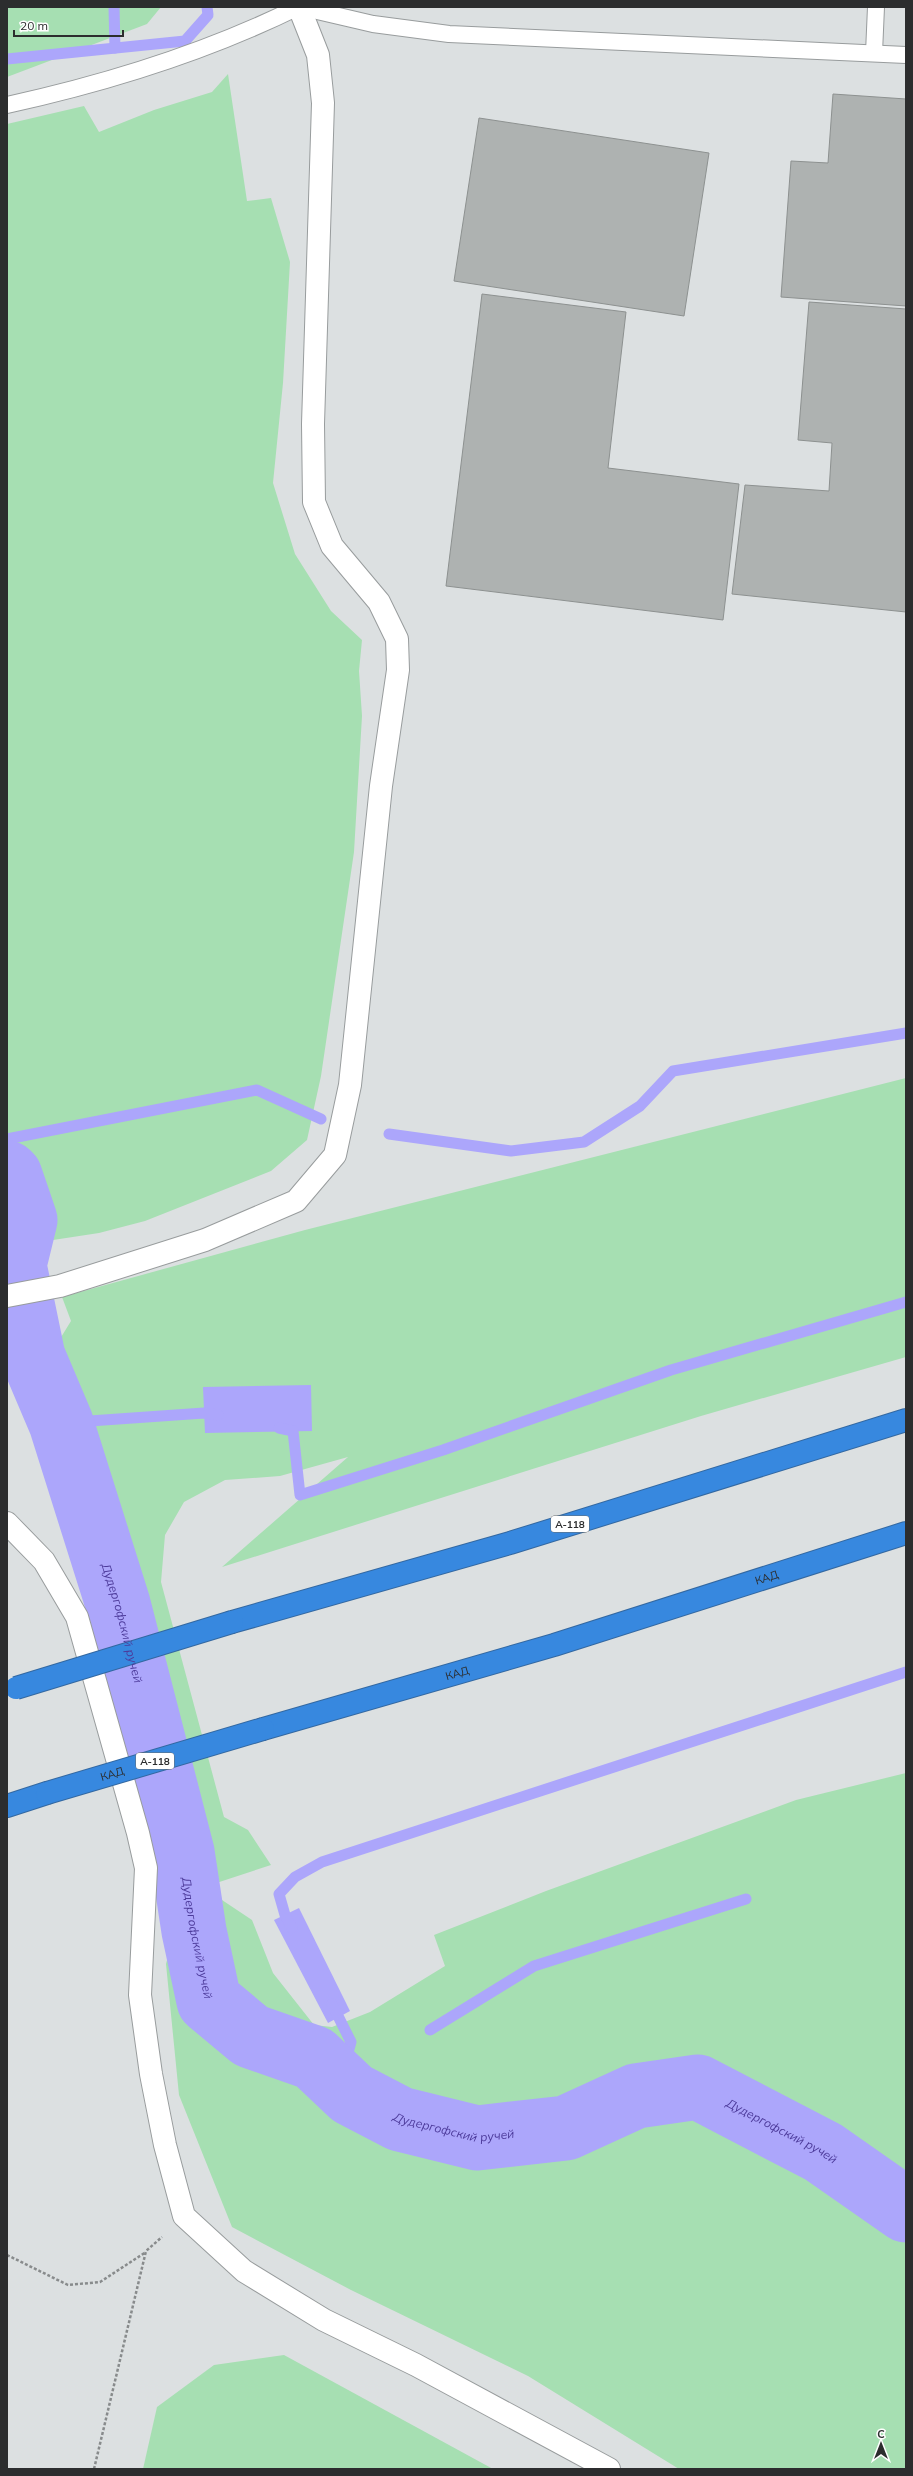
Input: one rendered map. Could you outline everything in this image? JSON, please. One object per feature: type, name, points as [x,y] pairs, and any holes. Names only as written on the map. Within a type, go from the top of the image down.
[{"type":"highway","name":"А-118","points":[[11,1689],[232,1622],[510,1543],[906,1420]]},
{"type":"highway","name":"КАД","points":[[7,1806],[263,1729],[554,1645],[906,1533]]},
{"type":"street","points":[[7,1296],[60,1286],[206,1240],[296,1201],[335,1155],[350,1085],[381,786],[398,670],[397,639],[379,602],[332,546],[314,502],[313,424],[323,104],[318,55],[299,7]]},
{"type":"street","points":[[7,1523],[44,1561],[77,1617],[138,1833],[146,1868],[140,1995],[151,2074],[165,2144],[184,2216],[244,2271],[324,2320],[416,2365],[609,2469]]},
{"type":"lane","points":[[7,105],[40,98],[198,51],[246,33],[299,7],[373,24],[449,34],[906,55]]},
{"type":"lane","points":[[874,53],[876,7]]},
{"type":"path","points":[[7,2255],[68,2285],[100,2282],[146,2252],[184,2216]]},
{"type":"path","points":[[94,2469],[146,2252]]},
{"type":"green space","points":[[7,7],[161,7],[147,24],[7,77]]},
{"type":"green space","points":[[228,74],[247,201],[271,198],[290,262],[283,383],[273,483],[295,554],[331,611],[362,640],[359,671],[362,716],[354,852],[321,1076],[307,1140],[271,1171],[145,1221],[99,1233],[7,1247],[7,124],[84,106],[99,132],[154,110],[212,92]]},
{"type":"green space","points":[[906,1078],[906,1357],[701,1416],[222,1567],[348,1457],[280,1476],[225,1480],[184,1502],[165,1535],[161,1582],[224,1817],[248,1830],[271,1865],[201,1888],[194,1833],[128,1588],[95,1506],[80,1449],[73,1402],[55,1347],[71,1321],[62,1297],[305,1230]]},
{"type":"green space","points":[[906,1773],[906,2469],[679,2469],[528,2376],[351,2290],[232,2227],[179,2095],[166,1964],[177,1922],[219,1898],[252,1920],[273,1973],[314,2025],[332,2027],[370,2012],[445,1966],[434,1935],[546,1891],[796,1800]]},
{"type":"green space","points":[[284,2355],[493,2469],[143,2469],[157,2407],[214,2365]]},
{"type":"shaded area","points":[[311,1385],[312,1431],[205,1433],[203,1387]]},
{"type":"shaded area","points":[[299,1908],[350,2011],[328,2023],[274,1920]]},
{"type":"building","points":[[833,94],[906,99],[906,306],[781,297],[791,161],[828,163]]},
{"type":"building","points":[[479,118],[709,153],[684,316],[454,281]]},
{"type":"building","points":[[482,294],[626,312],[608,468],[739,484],[723,620],[446,586]]},
{"type":"building","points":[[809,302],[906,309],[906,612],[732,594],[745,485],[829,491],[832,443],[798,440]]},
{"type":"waterway","points":[[114,7],[115,48]]},
{"type":"waterway","points":[[7,59],[185,41],[208,15],[207,7]]},
{"type":"waterway","points":[[389,1134],[511,1151],[584,1142],[640,1106],[673,1071],[906,1033]]},
{"type":"waterway","points":[[7,1139],[257,1090],[321,1119]]},
{"type":"waterway","name":"Дудергофский ручей","points":[[7,1173],[10,1176],[25,1220],[14,1265],[33,1357],[61,1423],[118,1604],[182,1852],[194,1931],[209,2001],[251,2036],[314,2058],[352,2094],[400,2119],[477,2138],[566,2128],[636,2096],[698,2087],[823,2152],[906,2210]]},
{"type":"waterway","points":[[279,1428],[293,1431],[300,1495],[443,1450],[671,1370],[906,1302]]},
{"type":"waterway","points":[[61,1423],[204,1413],[218,1415]]},
{"type":"waterway","points":[[292,1928],[285,1915],[279,1894],[295,1877],[322,1862],[906,1672]]},
{"type":"waterway","points":[[430,2030],[534,1966],[746,1899]]},
{"type":"waterway","points":[[332,2004],[351,2042],[347,2056],[335,2077]]}]
